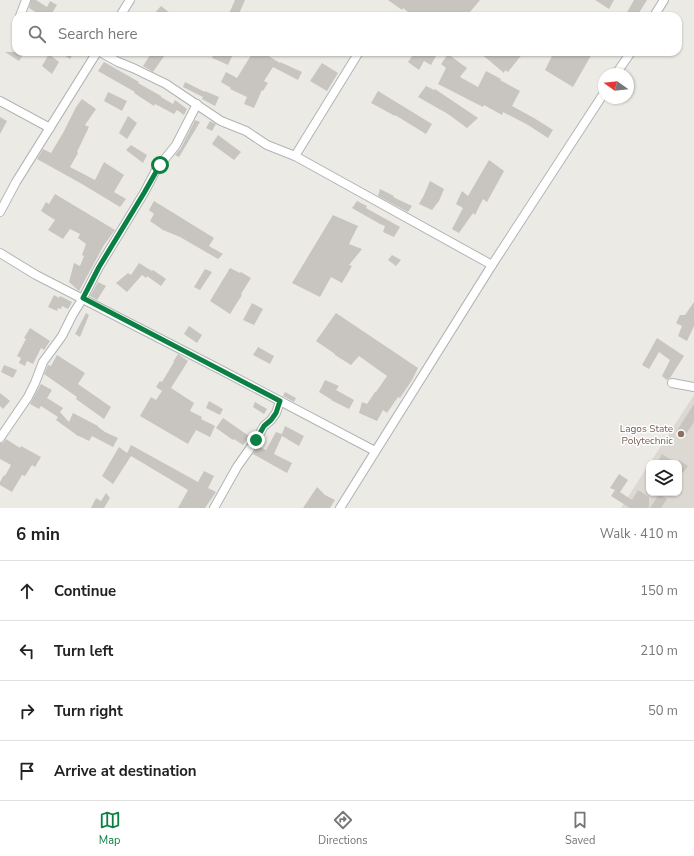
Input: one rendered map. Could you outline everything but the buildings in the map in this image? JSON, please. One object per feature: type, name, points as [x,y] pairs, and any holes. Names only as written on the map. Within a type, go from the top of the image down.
[{"type":"street","points":[[22,12],[26,0]]},
{"type":"street","points":[[122,12],[130,0]]},
{"type":"street","points":[[656,12],[664,0]]},
{"type":"street","points":[[0,212],[16,182],[95,56]]},
{"type":"street","points":[[106,56],[166,84],[221,121],[246,131],[267,145],[295,156],[492,265]]},
{"type":"street","points":[[295,156],[357,56]]},
{"type":"street","points":[[620,68],[628,56]]},
{"type":"street","points":[[0,101],[50,128]]},
{"type":"street","points":[[340,508],[492,265],[598,102]]},
{"type":"street","points":[[0,438],[28,397],[43,362],[62,336],[99,267],[155,172],[176,145],[197,104]]},
{"type":"street","points":[[0,253],[36,275],[83,298],[375,451]]},
{"type":"street","points":[[672,383],[694,387]]},
{"type":"street","points":[[214,508],[264,426],[276,413],[280,401]]},
{"type":"shaded area","name":"Lagos State Polytechnic","points":[[694,395],[694,508],[621,508],[646,469],[646,496],[682,496],[682,460],[652,460]]},
{"type":"place","name":"Lagos State Polytechnic","points":[[681,434]]},
{"type":"route","points":[[160,165],[99,267],[83,298],[280,401],[276,413],[264,426],[256,440]]}]
